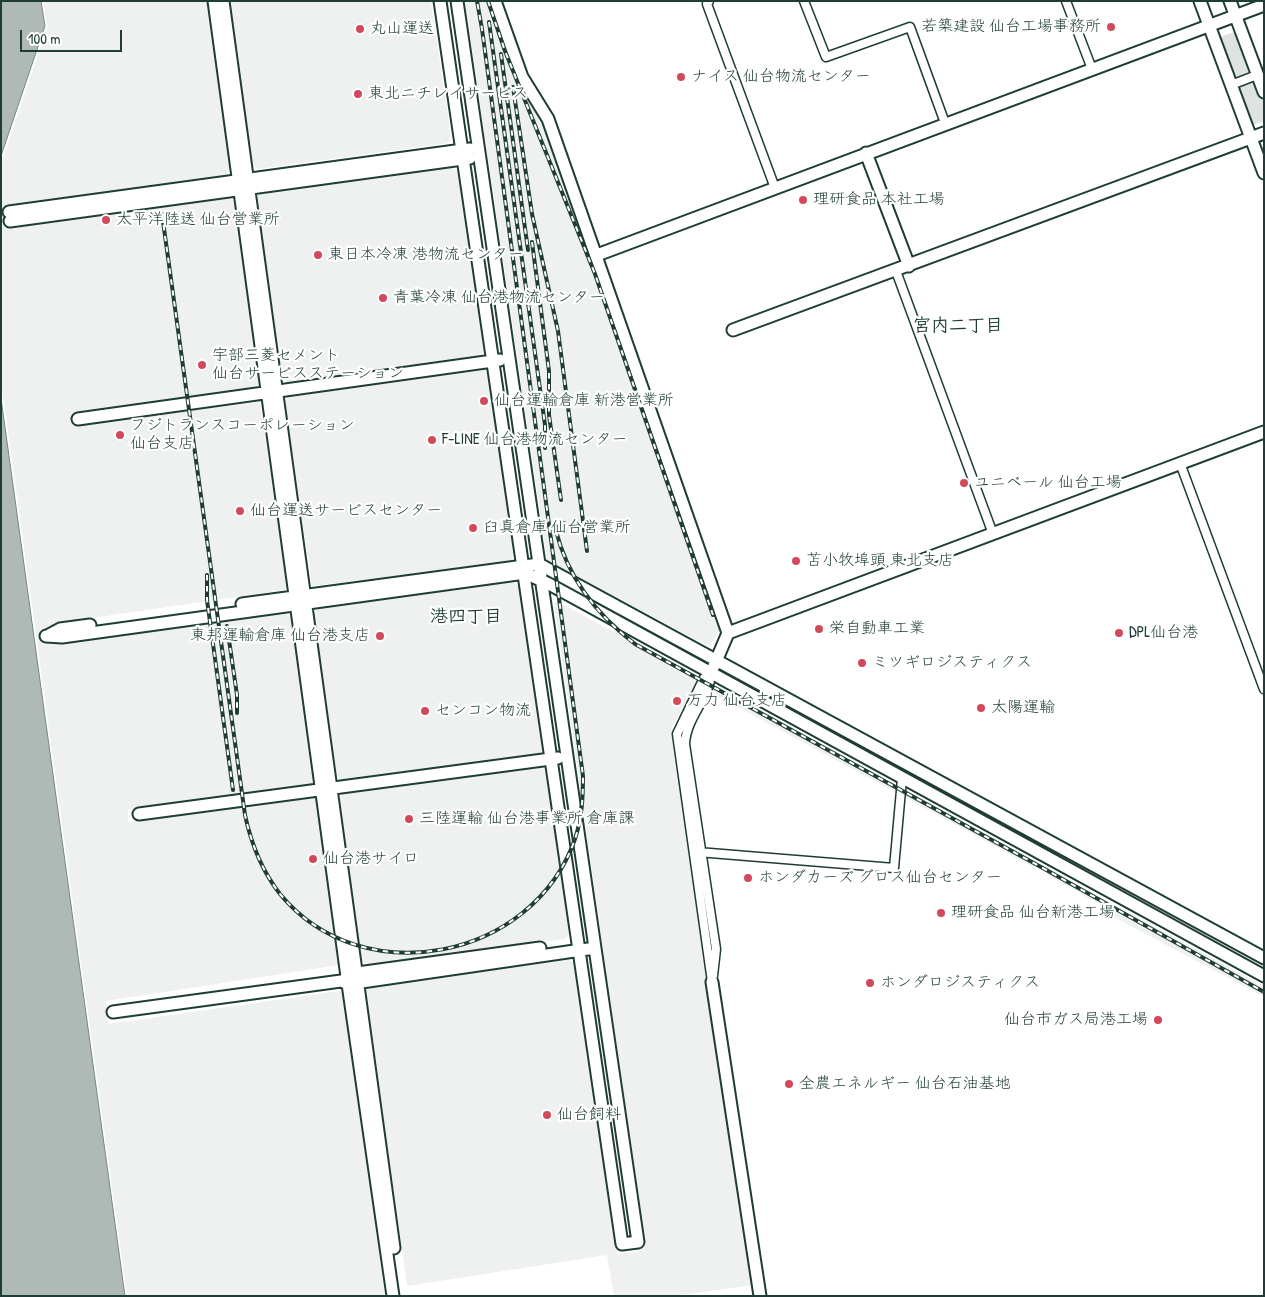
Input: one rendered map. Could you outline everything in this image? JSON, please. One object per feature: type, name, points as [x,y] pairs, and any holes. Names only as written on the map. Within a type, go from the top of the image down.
[{"type":"street","points":[[214,1],[244,185]]},
{"type":"street","points":[[223,1],[244,185],[271,392],[327,789],[350,979],[393,1296]]},
{"type":"street","points":[[440,1],[622,1244],[638,1242],[456,1]]},
{"type":"street","points":[[494,1],[522,77],[548,119],[597,254],[728,633],[711,674],[710,686],[685,736],[697,852],[716,949],[716,966],[712,982],[760,1296]]},
{"type":"street","points":[[709,1],[707,4],[774,188]]},
{"type":"street","points":[[804,1],[826,57],[910,27],[945,123]]},
{"type":"street","points":[[1066,1],[1092,69]]},
{"type":"street","points":[[1200,1],[1264,172]]},
{"type":"street","points":[[1230,1],[1264,92]]},
{"type":"street","points":[[597,254],[1264,5]]},
{"type":"street","points":[[1230,85],[1257,75]]},
{"type":"street","points":[[733,330],[1264,133]]},
{"type":"street","points":[[9,217],[479,152]]},
{"type":"street","points":[[866,153],[909,266]]},
{"type":"street","points":[[896,271],[993,534]]},
{"type":"street","points":[[78,419],[510,359]]},
{"type":"street","points":[[728,633],[1264,432]]},
{"type":"street","points":[[1180,463],[1264,689]]},
{"type":"street","points":[[301,599],[62,637],[46,636],[60,630],[524,569],[539,564],[1264,958]]},
{"type":"street","points":[[524,569],[711,674],[1264,976]]},
{"type":"street","points":[[139,814],[567,757]]},
{"type":"street","points":[[697,852],[894,868],[902,779]]},
{"type":"street","points":[[1058,862],[1064,851]]},
{"type":"street","points":[[113,1012],[594,945]]},
{"type":"street","points":[[350,979],[401,1296]]},
{"type":"shaded area","points":[[1,1],[41,1],[45,26],[1,156]]},
{"type":"shaded area","points":[[43,1],[207,1],[231,167],[224,177],[8,206],[10,227],[229,198],[235,202],[258,387],[73,413],[74,426],[260,402],[287,585],[284,590],[58,623],[60,643],[283,612],[291,618],[315,782],[313,785],[128,810],[128,822],[314,798],[316,801],[339,965],[106,1001],[108,1024],[340,991],[344,994],[385,1296],[127,1296],[1,381],[1,164],[47,27]]},
{"type":"shaded area","points":[[230,1],[431,1],[451,136],[449,143],[258,169],[253,166]]},
{"type":"shaded area","points":[[465,1],[491,1],[545,118],[722,626],[710,647],[547,560]]},
{"type":"shaded area","points":[[1237,31],[1250,68],[1241,77],[1233,75],[1217,38]]},
{"type":"shaded area","points":[[1248,81],[1258,86],[1264,101],[1264,121],[1250,126],[1238,90],[1241,84]]},
{"type":"shaded area","points":[[452,167],[457,171],[485,352],[481,356],[288,383],[282,377],[257,198],[261,193]]},
{"type":"shaded area","points":[[484,370],[488,374],[514,555],[510,562],[312,586],[285,401],[288,397]]},
{"type":"shaded area","points":[[1,398],[125,1296],[1,1296]]},
{"type":"shaded area","points":[[511,581],[519,586],[543,750],[539,754],[342,781],[337,776],[314,613],[319,608]]},
{"type":"shaded area","points":[[556,601],[699,677],[672,727],[753,1285],[675,1296],[614,1296],[607,1255],[407,1286],[366,990],[369,987],[569,960],[574,963],[617,1254],[641,1251],[600,957],[604,956],[554,604]]},
{"type":"shaded area","points":[[712,685],[896,786],[895,792],[710,692]]},
{"type":"shaded area","points":[[541,767],[545,770],[560,866],[569,934],[565,939],[368,965],[362,962],[339,800],[344,792]]},
{"type":"shaded area","points":[[906,790],[1035,862],[1033,867],[905,797]]},
{"type":"shaded area","points":[[1050,870],[1264,986],[1264,997],[1114,917],[1115,913],[1048,875]]},
{"type":"railway","points":[[162,214],[245,815],[250,836],[258,856],[280,894],[314,925],[355,945],[398,952],[442,949],[485,936],[523,913],[554,880],[575,839],[582,808],[583,776],[477,1]]},
{"type":"railway","points":[[488,1],[505,51],[595,274],[713,615]]},
{"type":"railway","points":[[489,22],[545,425],[545,448]]},
{"type":"railway","points":[[501,54],[528,250]]},
{"type":"railway","points":[[513,87],[532,214],[558,331],[587,551]]},
{"type":"railway","points":[[532,242],[549,371],[549,415],[561,500]]},
{"type":"railway","points":[[564,523],[565,532]]},
{"type":"railway","points":[[556,531],[561,548],[576,580],[596,608],[635,644],[1264,992]]},
{"type":"railway","points":[[207,575],[207,600],[233,790]]},
{"type":"railway","points":[[227,626],[237,695],[237,713]]},
{"type":"place","name":"若築建設 仙台工場事務所","points":[[1111,27]]},
{"type":"place","name":"丸山運送","points":[[360,29]]},
{"type":"place","name":"ナイス 仙台物流センター","points":[[681,77]]},
{"type":"place","name":"東北ニチレイサービス","points":[[358,94]]},
{"type":"place","name":"理研食品 本社工場","points":[[803,200]]},
{"type":"place","name":"太平洋陸送 仙台営業所","points":[[106,220]]},
{"type":"place","name":"東日本冷凍 港物流センター","points":[[318,255]]},
{"type":"place","name":"青葉冷凍 仙台港物流センター","points":[[383,298]]},
{"type":"place","name":"宇部三菱セメント 仙台サービスステーション","points":[[202,365]]},
{"type":"place","name":"仙台運輸倉庫 新港営業所","points":[[484,401]]},
{"type":"place","name":"フジトランスコーポレーション 仙台支店","points":[[120,435]]},
{"type":"place","name":"F-LINE 仙台港物流センター","points":[[432,440]]},
{"type":"place","name":"ユニベール 仙台工場","points":[[964,483]]},
{"type":"place","name":"仙台運送サービスセンター","points":[[240,511]]},
{"type":"place","name":"臼真倉庫 仙台営業所","points":[[473,528]]},
{"type":"place","name":"苫小牧埠頭 東北支店","points":[[796,561]]},
{"type":"place","name":"栄自動車工業","points":[[819,629]]},
{"type":"place","name":"DPL仙台港","points":[[1119,633]]},
{"type":"place","name":"東邦運輸倉庫 仙台港支店","points":[[380,636]]},
{"type":"place","name":"ミツギロジスティクス","points":[[862,663]]},
{"type":"place","name":"万力 仙台支店","points":[[677,701]]},
{"type":"place","name":"太陽運輸","points":[[981,708]]},
{"type":"place","name":"センコン物流","points":[[425,711]]},
{"type":"place","name":"三陸運輸 仙台港事業所 倉庫課","points":[[409,819]]},
{"type":"place","name":"仙台港サイロ","points":[[313,859]]},
{"type":"place","name":"ホンダカーズ グロス仙台センター","points":[[748,878]]},
{"type":"place","name":"理研食品 仙台新港工場","points":[[941,913]]},
{"type":"place","name":"ホンダロジスティクス","points":[[870,983]]},
{"type":"place","name":"仙台市ガス局港工場","points":[[1158,1020]]},
{"type":"place","name":"全農エネルギー 仙台石油基地","points":[[789,1084]]},
{"type":"place","name":"仙台飼料","points":[[547,1115]]},
{"type":"district","name":"宮内二丁目","points":[[958,326]]},
{"type":"district","name":"港四丁目","points":[[466,617]]}]
